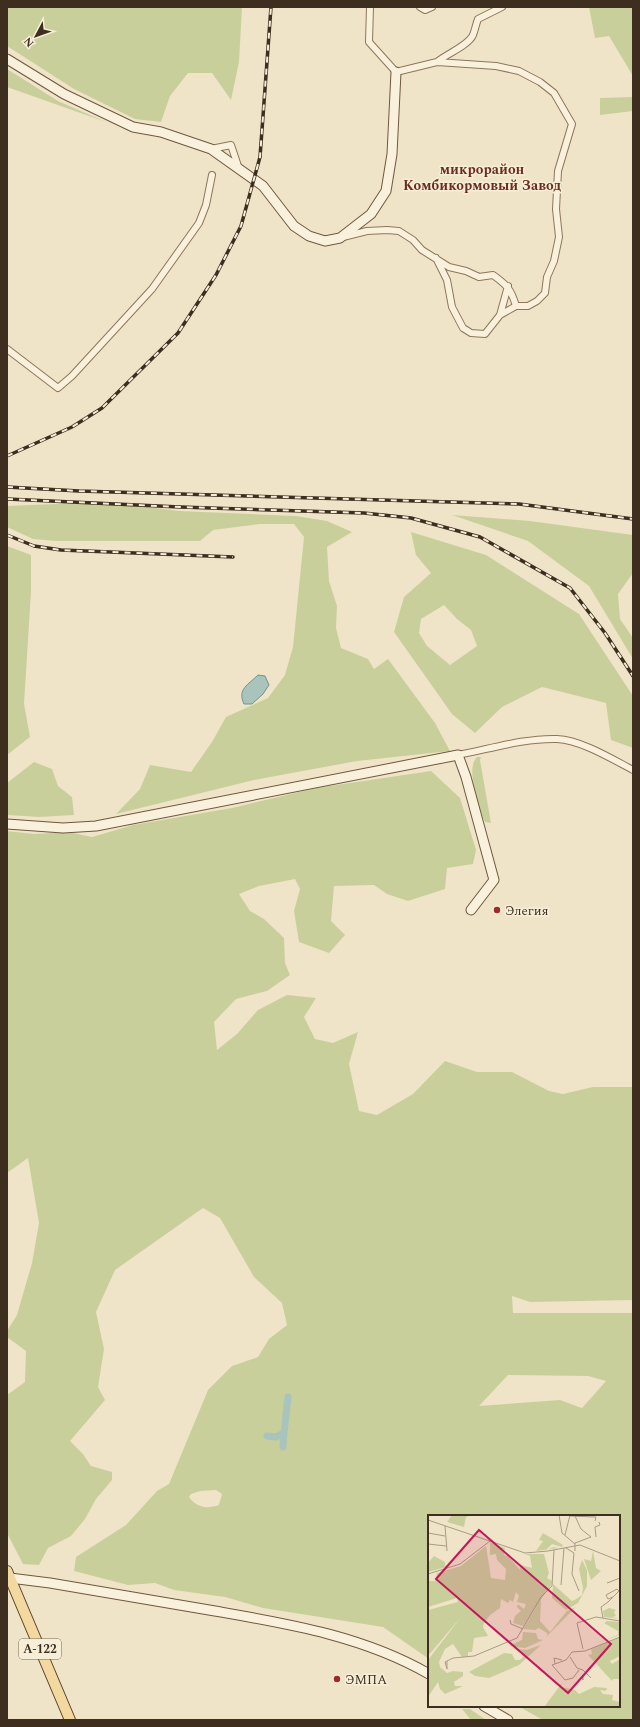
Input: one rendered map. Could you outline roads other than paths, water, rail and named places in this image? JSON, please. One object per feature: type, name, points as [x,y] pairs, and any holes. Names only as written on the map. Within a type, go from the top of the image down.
[{"type":"main road","name":"А-122","points":[[8,1575],[70,1720]]},
{"type":"street","points":[[340,238],[371,214],[386,191],[392,154],[396,72],[369,42],[370,7]]},
{"type":"street","points":[[420,7],[425,10],[432,7]]},
{"type":"street","points":[[436,62],[444,55],[456,50],[473,36],[478,19],[502,7]]},
{"type":"street","points":[[7,59],[64,94],[133,127],[161,132],[211,149],[263,186],[294,226],[309,236],[325,241],[367,231],[399,231],[413,240],[422,250],[449,267],[466,271],[479,277],[492,275],[508,286],[516,306]]},
{"type":"street","points":[[396,72],[436,62],[496,66],[519,71],[540,82],[554,93],[572,124],[558,171],[556,209],[559,237],[554,261],[547,277],[545,293],[537,301],[528,306],[516,306],[500,315],[485,334],[471,333],[463,328],[452,307],[447,280],[435,257]]},
{"type":"street","points":[[211,149],[232,145],[239,170]]},
{"type":"street","points":[[7,349],[58,388],[72,376],[152,289],[199,223],[206,205],[212,176]]},
{"type":"street","points":[[500,315],[508,286]]},
{"type":"street","points":[[7,824],[63,828],[96,826],[530,741],[558,739],[579,744],[633,770]]},
{"type":"street","points":[[458,755],[466,777],[494,880],[471,910]]},
{"type":"street","points":[[8,1575],[304,1628],[372,1647],[412,1664],[428,1673]]},
{"type":"street","points":[[486,1707],[508,1720]]},
{"type":"water","points":[[258,675],[265,676],[269,685],[263,694],[252,704],[244,704],[242,699],[243,691]]},
{"type":"waterway","points":[[267,1436],[276,1437],[284,1433],[288,1397]]},
{"type":"waterway","points":[[283,1447],[284,1433]]},
{"type":"railway","points":[[7,456],[72,427],[102,408],[178,333],[216,275],[241,226],[260,157],[271,7]]},
{"type":"railway","points":[[7,487],[79,491],[519,504],[633,519]]},
{"type":"railway","points":[[7,499],[180,507],[364,513],[411,518],[480,537],[570,588],[605,633],[633,676]]},
{"type":"railway","points":[[7,535],[34,546],[61,550],[233,557]]},
{"type":"place","name":"Элегия","points":[[497,910]]},
{"type":"place","name":"ЭМПА","points":[[337,1679]]},
{"type":"district","name":"микрорайон Комбикормовый Завод","points":[[482,178]]}]
